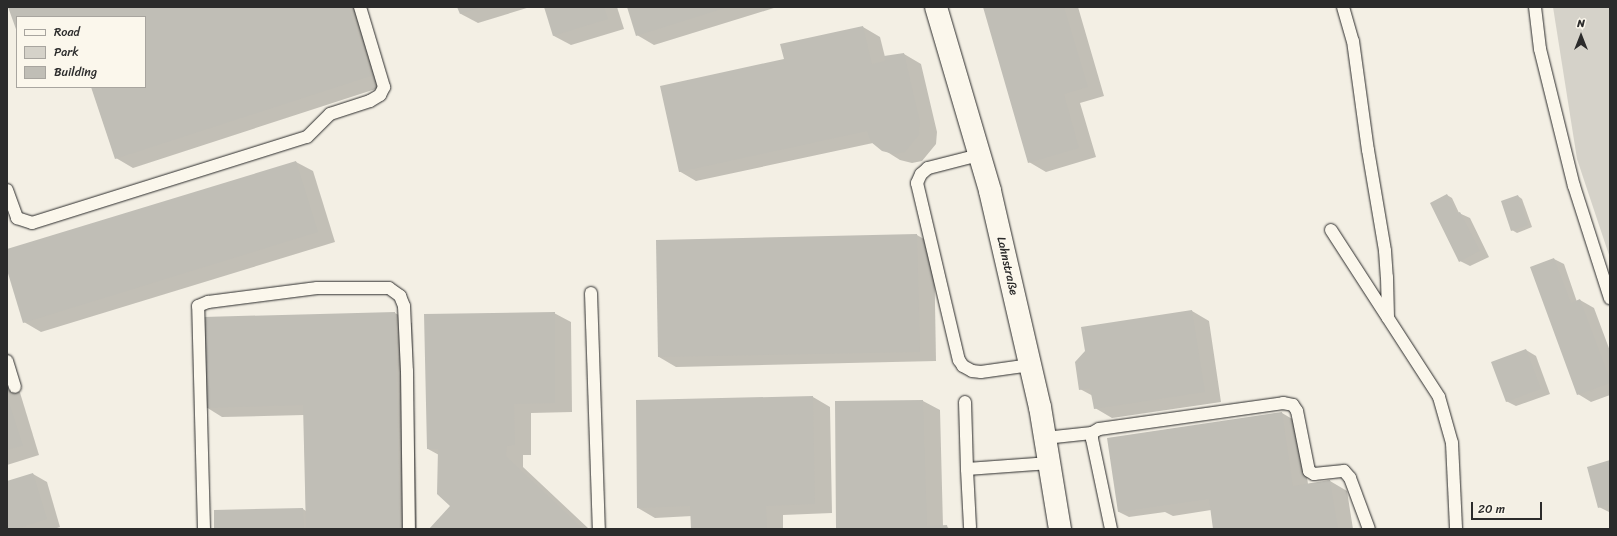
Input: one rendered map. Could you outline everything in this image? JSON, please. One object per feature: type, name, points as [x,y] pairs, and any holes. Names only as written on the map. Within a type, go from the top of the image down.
[{"type":"street","name":"Lahnstraße","points":[[936,7],[990,191],[1030,365],[1050,463],[1060,529]]},
{"type":"lane","points":[[7,190],[17,218],[32,223],[307,137],[330,114],[370,101],[380,96],[384,87],[360,7]]},
{"type":"lane","points":[[1343,7],[1353,42],[1384,251],[1387,277],[1388,318]]},
{"type":"lane","points":[[1535,7],[1540,49],[1574,186],[1610,298]]},
{"type":"lane","points":[[979,155],[928,168],[921,174],[917,183],[959,360],[963,366],[972,371],[981,372],[1030,365]]},
{"type":"lane","points":[[1330,230],[1439,397],[1452,443],[1456,529]]},
{"type":"lane","points":[[204,529],[198,306],[208,302],[324,288],[389,288],[400,296],[404,306],[408,529]]},
{"type":"lane","points":[[591,293],[598,529]]},
{"type":"lane","points":[[7,361],[16,387]]},
{"type":"lane","points":[[965,402],[970,526]]},
{"type":"lane","points":[[1045,438],[1092,433],[1099,429],[1283,403],[1293,406],[1298,411],[1309,471],[1314,474],[1344,471],[1350,478],[1369,529]]},
{"type":"lane","points":[[1092,433],[1111,529]]},
{"type":"lane","points":[[967,469],[1050,463]]},
{"type":"green space","points":[[1553,7],[1610,7],[1610,258],[1577,159]]},
{"type":"building","points":[[8,7],[349,7],[371,76],[115,159],[91,88],[146,88],[146,16],[16,16],[16,29]]},
{"type":"building","points":[[457,7],[482,7],[460,14]]},
{"type":"building","points":[[544,7],[604,7],[608,19],[553,36]]},
{"type":"building","points":[[627,7],[728,7],[636,36]]},
{"type":"building","points":[[983,7],[1064,7],[1088,87],[1064,94],[1079,148],[1028,163]]},
{"type":"building","points":[[863,26],[872,64],[885,61],[884,56],[904,53],[920,122],[919,135],[905,152],[894,154],[882,151],[871,142],[867,131],[679,172],[660,86],[784,59],[780,44]]},
{"type":"building","points":[[296,161],[318,232],[23,323],[7,270],[7,249]]},
{"type":"building","points":[[1447,194],[1457,213],[1460,212],[1480,251],[1459,262],[1430,203]]},
{"type":"building","points":[[1518,195],[1528,225],[1511,231],[1501,201]]},
{"type":"building","points":[[917,234],[920,352],[658,357],[656,240]]},
{"type":"building","points":[[1554,258],[1571,303],[1580,299],[1610,379],[1610,383],[1577,395],[1530,267]]},
{"type":"building","points":[[1192,310],[1205,392],[1094,409],[1090,388],[1079,390],[1075,362],[1085,351],[1081,327]]},
{"type":"building","points":[[395,312],[400,529],[306,529],[303,405],[205,408],[203,317]]},
{"type":"building","points":[[555,312],[555,403],[514,404],[515,445],[507,446],[506,456],[581,527],[580,529],[429,529],[450,506],[437,494],[438,449],[427,449],[424,314]]},
{"type":"building","points":[[1526,349],[1541,389],[1506,402],[1491,362]]},
{"type":"building","points":[[7,396],[23,446],[7,450]]},
{"type":"building","points":[[813,396],[815,504],[766,506],[767,529],[691,529],[690,506],[637,508],[636,400]]},
{"type":"building","points":[[923,400],[927,526],[947,525],[948,529],[836,529],[835,401]]},
{"type":"building","points":[[1282,412],[1293,486],[1330,480],[1338,529],[1213,529],[1209,499],[1118,512],[1107,438]]},
{"type":"building","points":[[1610,460],[1610,504],[1598,508],[1587,467]]},
{"type":"building","points":[[33,473],[47,519],[16,529],[7,529],[7,481]]},
{"type":"building","points":[[303,508],[304,529],[214,529],[214,510]]}]
